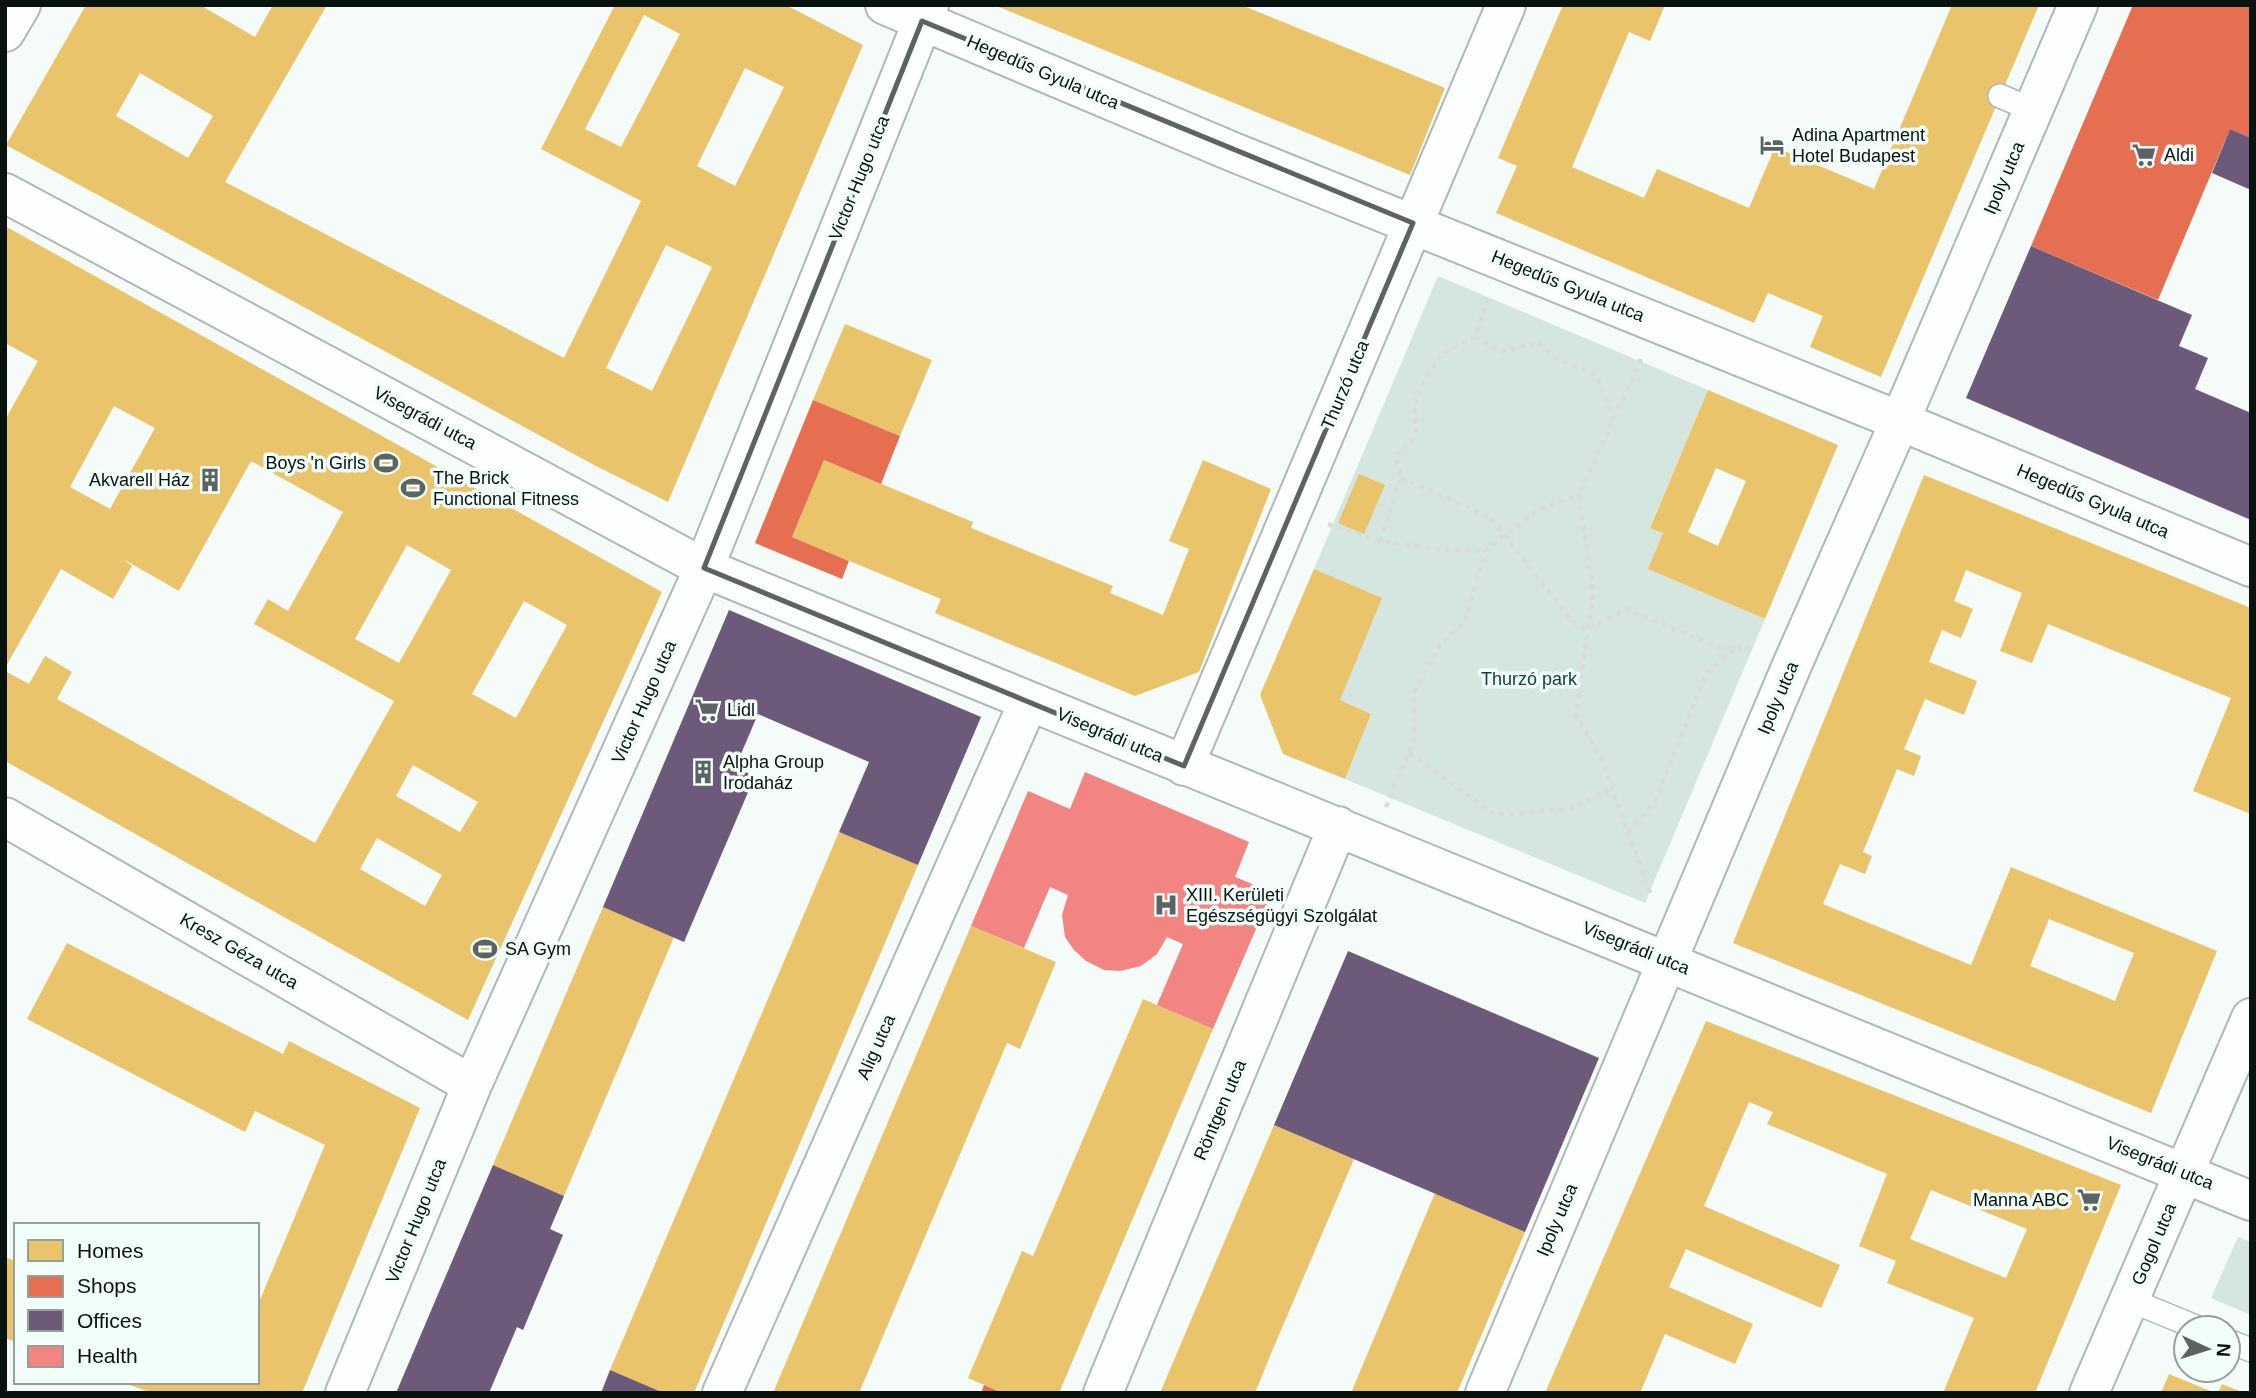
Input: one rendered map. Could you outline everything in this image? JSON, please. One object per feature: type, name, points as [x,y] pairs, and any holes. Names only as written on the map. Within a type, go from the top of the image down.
[{"type":"street","points":[[5,32],[21,5]]},
{"type":"street","name":"Hegedűs Gyula utca","points":[[885,5],[926,13],[1233,152],[2251,566]]},
{"type":"street","name":"Thurzó utca","points":[[1184,766],[1506,5]]},
{"type":"street","name":"Ipoly utca","points":[[1485,1393],[1791,665],[1900,421],[2017,103],[2078,5]]},
{"type":"street","name":"Victor Hugo utca","points":[[345,1393],[472,1085],[704,568],[926,13]]},
{"type":"street","name":"Visegrádi utca","points":[[5,193],[704,568],[2251,1201]]},
{"type":"street","name":"Alig utca","points":[[722,1393],[1029,701]]},
{"type":"street","name":"Kresz Géza utca","points":[[5,817],[472,1085]]},
{"type":"street","name":"Röntgen utca","points":[[1102,1393],[1355,833]]},
{"type":"street","name":"Gogol utca","points":[[2089,1393],[2251,1018]]},
{"type":"lane","points":[[2130,1300],[2172,1317]]},
{"type":"path","points":[[1380,541],[1401,478],[1396,456],[1416,436],[1415,397],[1441,355],[1475,337],[1502,260]]},
{"type":"path","points":[[1658,323],[1579,495],[1593,592],[1576,715],[1602,761],[1656,912],[1683,921]]},
{"type":"path","points":[[1475,337],[1501,352],[1537,342],[1558,359],[1596,374],[1614,420]]},
{"type":"path","points":[[1401,478],[1490,517],[1573,622],[1587,630]]},
{"type":"path","points":[[1355,833],[1409,753],[1414,740],[1414,693],[1440,643],[1464,624],[1485,551],[1537,510],[1579,495]]},
{"type":"path","points":[[1291,512],[1380,541],[1446,550],[1485,551]]},
{"type":"path","points":[[1587,630],[1626,609],[1717,647],[1754,647],[1791,665]]},
{"type":"path","points":[[1628,833],[1655,801],[1706,674],[1738,646]]},
{"type":"path","points":[[1409,753],[1496,815],[1572,809],[1612,788]]},
{"type":"highlighted area","points":[[922,21],[1413,223],[1184,766],[704,568]]},
{"type":"green space","name":"Thurzó park","points":[[1438,276],[1708,390],[1650,527],[1663,533],[1648,569],[1765,619],[1645,903],[1345,779],[1371,714],[1340,700],[1314,569]]},
{"type":"green space","points":[[2238,1237],[2251,1242],[2251,1315],[2211,1298]]},
{"type":"building: Homes","points":[[86,5],[200,5],[255,37],[273,5],[327,5],[225,182],[564,358],[641,201],[541,149],[615,5],[786,5],[863,45],[668,502],[594,465],[6,145]],"holes":[[[644,15],[680,34],[621,147],[585,129]],[[745,68],[784,87],[735,186],[697,166]],[[140,73],[213,116],[188,158],[116,116]],[[666,245],[712,267],[652,391],[606,368]]]},
{"type":"building: Homes","points":[[994,5],[1241,5],[1445,88],[1410,175]]},
{"type":"building: Homes","points":[[1563,5],[1665,5],[1650,41],[1629,32],[1572,167],[1644,198],[1657,169],[1749,208],[1775,147],[1874,189],[1952,5],[2039,5],[1881,377],[1810,347],[1823,316],[1768,293],[1754,323],[1496,213],[1517,166],[1498,158]]},
{"type":"building: Homes","points":[[5,226],[662,592],[468,1020],[5,761],[5,671],[29,684],[45,656],[72,672],[57,699],[315,843],[394,701],[254,624],[268,599],[288,611],[343,512],[251,461],[179,591],[123,559],[132,566],[113,599],[61,569],[5,668],[5,420],[38,361],[5,343]],"holes":[[[114,406],[155,428],[110,509],[70,487]],[[407,545],[451,570],[399,663],[355,639]],[[524,601],[567,625],[516,718],[472,694]],[[413,765],[478,802],[460,832],[396,796]],[[377,838],[442,875],[425,906],[360,869]]]},
{"type":"building: Homes","points":[[845,324],[932,360],[900,436],[813,400]]},
{"type":"building: Homes","points":[[1708,390],[1838,445],[1765,619],[1648,569],[1663,533],[1650,528]],"holes":[[[1716,468],[1746,481],[1718,546],[1688,532]]]},
{"type":"building: Homes","points":[[824,460],[973,522],[971,528],[1113,586],[1110,593],[1163,615],[1189,549],[1169,541],[1203,460],[1271,489],[1199,672],[1135,696],[935,613],[941,599],[792,537]]},
{"type":"building: Homes","points":[[1359,474],[1385,485],[1364,534],[1338,523]]},
{"type":"building: Homes","points":[[1924,475],[2251,608],[2251,814],[2193,791],[2231,698],[2048,624],[2032,663],[2000,651],[2022,593],[1966,570],[1954,601],[1973,609],[1961,638],[1942,630],[1929,662],[1977,681],[1964,715],[1925,699],[1904,749],[1921,756],[1914,776],[1897,769],[1863,852],[1872,856],[1865,874],[1840,864],[1823,904],[1971,965],[2011,867],[2217,951],[2151,1113],[1733,943]],"holes":[[[2049,919],[2134,953],[2115,1001],[2030,966]]]},
{"type":"building: Homes","points":[[1314,569],[1382,598],[1340,700],[1371,714],[1345,779],[1283,754],[1260,695]]},
{"type":"building: Homes","points":[[839,832],[918,865],[694,1393],[664,1393],[610,1370]]},
{"type":"building: Homes","points":[[603,907],[674,937],[564,1196],[493,1165]]},
{"type":"building: Homes","points":[[971,926],[1056,962],[1020,1049],[1007,1043],[859,1393],[773,1393]]},
{"type":"building: Homes","points":[[67,943],[283,1054],[289,1041],[420,1108],[302,1393],[152,1393],[127,1384],[259,1384],[259,1302],[325,1145],[255,1111],[245,1132],[27,1019]]},
{"type":"building: Homes","points":[[1143,999],[1213,1029],[1059,1393],[1003,1393],[968,1378],[1022,1251],[1033,1256]]},
{"type":"building: Homes","points":[[1706,1021],[2121,1185],[2035,1393],[1943,1393],[1974,1318],[1887,1283],[1896,1261],[1859,1246],[1887,1174],[1767,1124],[1773,1112],[1749,1102],[1704,1206],[1840,1265],[1821,1308],[1686,1249],[1669,1287],[1753,1324],[1735,1364],[1665,1334],[1640,1393],[1545,1393]],"holes":[[[1931,1190],[2027,1229],[2006,1278],[1910,1239]]]},
{"type":"building: Homes","points":[[1274,1125],[1354,1159],[1255,1393],[1160,1393]]},
{"type":"building: Homes","points":[[1435,1193],[1525,1232],[1457,1393],[1351,1393]]},
{"type":"building: Homes","points":[[5,1257],[14,1260],[14,1341],[5,1338]]},
{"type":"building: Homes","points":[[2169,1374],[2172,1375],[2172,1384],[2193,1384],[2215,1393],[2161,1393]]},
{"type":"building: Homes","points":[[2222,1384],[2244,1393],[2218,1393]]},
{"type":"building: Shops","name":"Aldi","points":[[2133,5],[2251,5],[2251,138],[2230,129],[2158,300],[2031,246]]},
{"type":"building: Shops","points":[[813,400],[900,436],[881,484],[824,460],[792,537],[849,561],[842,579],[755,543]]},
{"type":"building: Shops","points":[[984,1385],[1003,1393],[981,1393]]},
{"type":"building: Offices","points":[[2230,129],[2251,138],[2251,190],[2212,173]]},
{"type":"building: Offices","points":[[2031,246],[2192,315],[2179,346],[2208,358],[2195,389],[2251,413],[2251,520],[1966,398]]},
{"type":"building: Offices","name":"Alpha Group Irodaház","points":[[729,610],[981,717],[918,865],[839,832],[869,762],[758,714],[735,768],[755,776],[684,942],[603,907]]},
{"type":"building: Offices","points":[[1348,951],[1599,1058],[1525,1232],[1274,1125]]},
{"type":"building: Offices","points":[[493,1165],[564,1196],[550,1229],[563,1235],[523,1330],[517,1327],[489,1393],[396,1393]]},
{"type":"building: Offices","points":[[610,1370],[664,1393],[601,1393]]},
{"type":"building: Health","name":"XIII. Kerületi Egészségügyi Szolgálat","points":[[1085,772],[1249,842],[1235,877],[1272,892],[1213,1029],[1157,1005],[1183,944],[1167,937],[1157,954],[1141,966],[1120,971],[1104,970],[1086,961],[1065,937],[1062,915],[1068,895],[1050,887],[1024,948],[971,926],[1028,791],[1070,809]]},
{"type":"place","name":"Adina Apartment Hotel Budapest","points":[[1772,145]]},
{"type":"place","name":"Aldi","points":[[2144,155]]},
{"type":"place","name":"Boys 'n Girls","points":[[386,463]]},
{"type":"place","name":"Akvarell Ház","points":[[210,480]]},
{"type":"place","name":"The Brick Functional Fitness","points":[[413,488]]},
{"type":"place","name":"Lidl","points":[[707,710]]},
{"type":"place","name":"Alpha Group Irodaház","points":[[703,772]]},
{"type":"place","name":"XIII. Kerületi Egészségügyi Szolgálat","points":[[1166,905]]},
{"type":"place","name":"SA Gym","points":[[485,949]]},
{"type":"place","name":"Manna ABC","points":[[2089,1200]]}]
